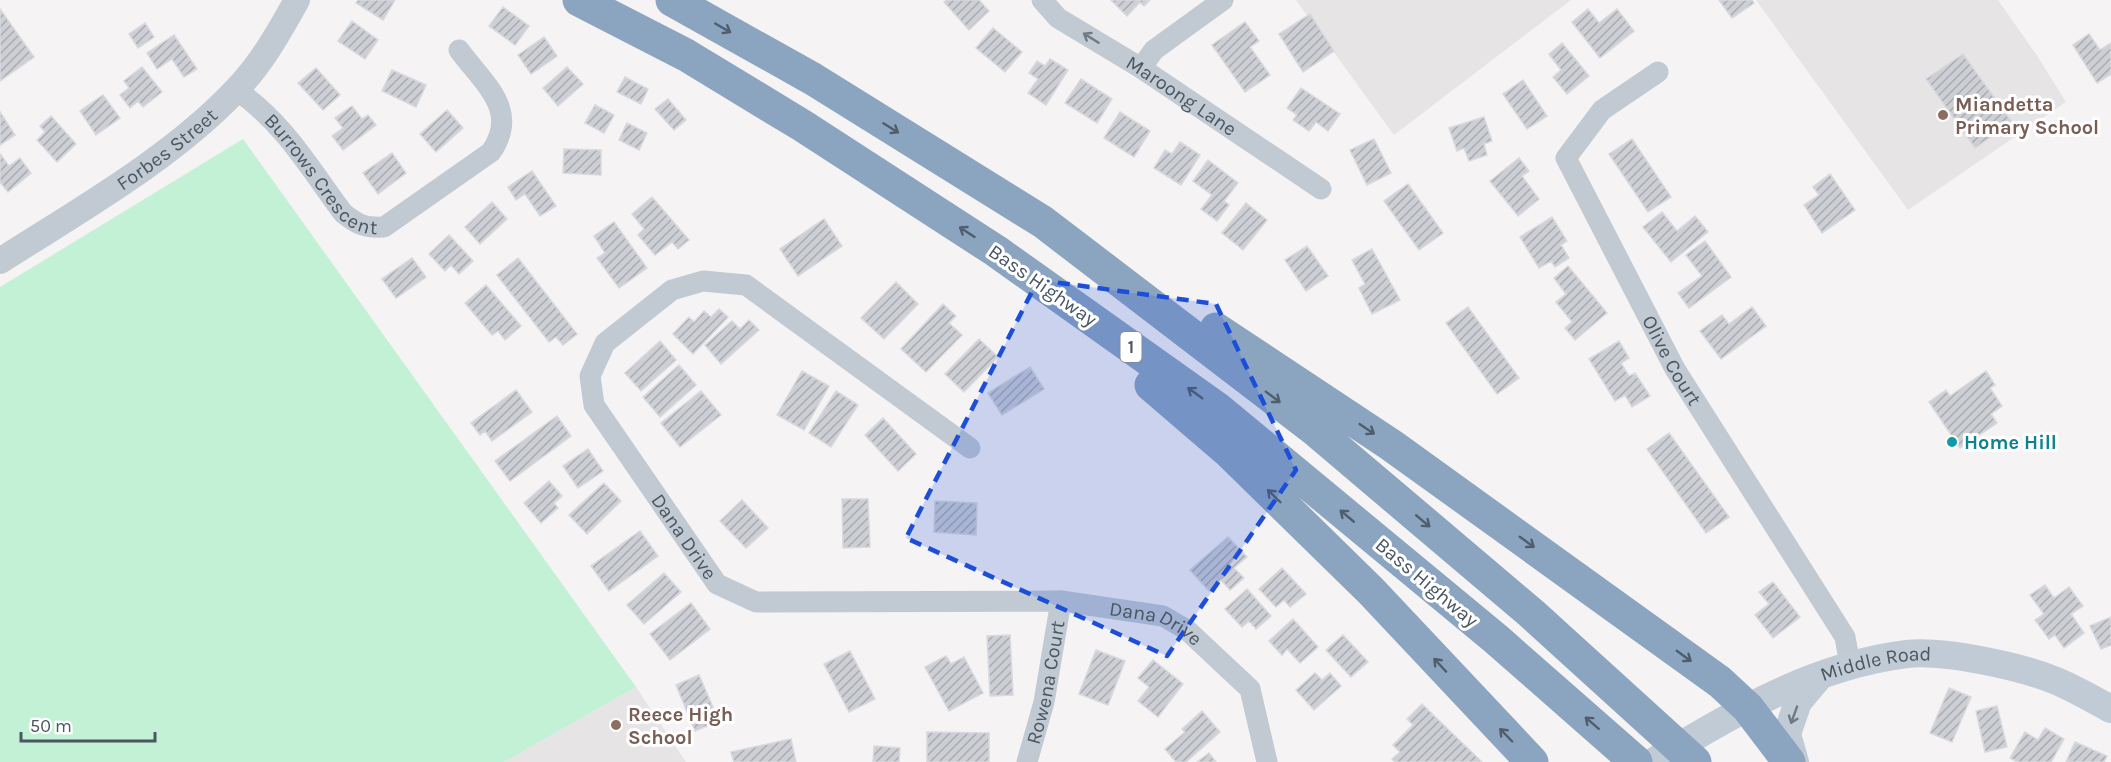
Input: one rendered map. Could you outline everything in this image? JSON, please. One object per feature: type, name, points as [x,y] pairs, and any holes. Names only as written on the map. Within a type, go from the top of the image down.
[{"type":"highway","name":"Bass Highway","points":[[579,0],[706,67],[803,126],[996,251],[1218,410],[1496,639],[1636,762]]},
{"type":"highway","name":"1","points":[[672,0],[813,79],[1043,222],[1315,430],[1531,613],[1695,762]]},
{"type":"highway","points":[[1043,222],[1195,316],[1391,445],[1720,682],[1734,714],[1789,762]]},
{"type":"highway","points":[[996,251],[1229,452],[1371,591],[1532,762]]},
{"type":"main road","name":"Middle Road","points":[[1653,762],[1734,714],[1821,676],[1850,665],[1908,654],[1952,656],[1994,663],[2054,680],[2111,709]]},
{"type":"main road","points":[[1795,762],[1787,734],[1798,702],[1821,676]]},
{"type":"street","name":"Forbes Street","points":[[0,261],[127,179],[195,128],[236,90],[266,53],[297,0]]},
{"type":"street","name":"Maroong Lane","points":[[1042,0],[1058,18],[1141,68],[1321,189]]},
{"type":"street","points":[[1141,68],[1154,50],[1223,0]]},
{"type":"street","name":"Burrows Crescent","points":[[236,90],[252,100],[275,121],[343,213],[355,223],[369,228],[384,227],[491,152],[501,138],[503,121],[499,104],[459,50]]},
{"type":"street","name":"Olive Court","points":[[1658,72],[1602,111],[1566,158],[1675,369],[1845,637],[1850,665]]},
{"type":"street","name":"Dana Drive","points":[[970,448],[746,285],[703,281],[672,290],[605,342],[590,376],[594,405],[717,584],[756,602],[1061,601],[1163,616],[1187,630],[1250,689],[1267,762]]},
{"type":"street","name":"Rowena Court","points":[[1027,762],[1044,702],[1061,601]]},
{"type":"highlighted area","points":[[1038,280],[1216,304],[1296,470],[1167,656],[906,538]]},
{"type":"shaded area","points":[[1296,0],[1571,0],[1394,135]]},
{"type":"shaded area","name":"Miandetta Primary School","points":[[1756,0],[1998,0],[2066,102],[1908,210]]},
{"type":"shaded area","name":"Reece High School","points":[[636,687],[686,762],[504,762]]},
{"type":"green space","points":[[243,139],[636,687],[504,762],[0,762],[0,287]]},
{"type":"building","points":[[358,0],[395,0],[383,20],[356,3]]},
{"type":"building","points":[[947,0],[979,0],[989,11],[969,30],[944,2]]},
{"type":"building","points":[[1111,0],[1150,0],[1144,6],[1140,2],[1127,16]]},
{"type":"building","points":[[1719,0],[1752,0],[1754,3],[1732,18]]},
{"type":"building","points":[[503,7],[529,26],[515,45],[489,26]]},
{"type":"building","points":[[0,9],[34,57],[0,81]]},
{"type":"building","points":[[1588,9],[1599,23],[1617,9],[1634,31],[1600,58],[1572,22]]},
{"type":"building","points":[[1310,14],[1334,51],[1303,72],[1279,34]]},
{"type":"building","points":[[352,21],[378,40],[365,59],[338,41]]},
{"type":"building","points":[[1245,22],[1259,41],[1250,47],[1270,75],[1245,92],[1212,45]]},
{"type":"building","points":[[145,23],[154,37],[138,48],[129,34]]},
{"type":"building","points":[[993,28],[1022,52],[1005,72],[976,48]]},
{"type":"building","points":[[2089,34],[2100,50],[2111,43],[2111,74],[2097,83],[2073,45]]},
{"type":"building","points":[[174,35],[197,69],[184,77],[172,59],[157,69],[147,53]]},
{"type":"building","points":[[544,37],[557,56],[531,74],[518,55]]},
{"type":"building","points":[[1562,43],[1589,76],[1567,94],[1553,77],[1561,70],[1549,54]]},
{"type":"building","points":[[1963,54],[2012,122],[1975,148],[1926,79]]},
{"type":"building","points":[[1050,59],[1068,70],[1046,105],[1028,93],[1038,79],[1029,73],[1037,61],[1045,66]]},
{"type":"building","points":[[142,67],[162,92],[143,107],[138,101],[130,108],[120,95],[129,88],[124,81]]},
{"type":"building","points":[[567,67],[583,84],[558,106],[543,88]]},
{"type":"building","points":[[316,68],[340,95],[323,110],[298,83]]},
{"type":"building","points":[[392,70],[426,85],[416,107],[382,91]]},
{"type":"building","points":[[625,77],[648,89],[641,104],[617,92]]},
{"type":"building","points":[[1081,79],[1112,99],[1097,123],[1065,103]]},
{"type":"building","points":[[1523,80],[1547,116],[1527,129],[1503,94]]},
{"type":"building","points":[[1301,88],[1340,114],[1328,131],[1316,122],[1309,131],[1293,120],[1297,115],[1287,108]]},
{"type":"building","points":[[103,95],[120,118],[96,135],[80,111]]},
{"type":"building","points":[[668,99],[686,120],[674,130],[655,109]]},
{"type":"building","points":[[595,105],[614,115],[604,133],[585,123]]},
{"type":"building","points":[[352,106],[362,119],[368,115],[376,125],[343,150],[332,136],[343,128],[335,118]]},
{"type":"building","points":[[447,110],[463,128],[436,152],[420,134]]},
{"type":"building","points":[[0,112],[15,135],[0,145]]},
{"type":"building","points":[[1120,112],[1150,131],[1134,157],[1104,138]]},
{"type":"building","points":[[51,116],[76,144],[57,162],[37,140],[45,132],[40,126]]},
{"type":"building","points":[[1484,117],[1492,141],[1484,144],[1487,155],[1469,161],[1464,148],[1457,151],[1449,128]]},
{"type":"building","points":[[627,123],[647,133],[639,150],[619,140]]},
{"type":"building","points":[[1374,139],[1391,173],[1367,185],[1350,150]]},
{"type":"building","points":[[1632,139],[1671,197],[1648,212],[1609,154]]},
{"type":"building","points":[[1180,142],[1200,155],[1181,185],[1154,168],[1165,150],[1172,154]]},
{"type":"building","points":[[564,149],[601,150],[601,175],[563,173]]},
{"type":"building","points":[[392,153],[406,173],[378,194],[363,173]]},
{"type":"building","points":[[0,154],[9,166],[20,158],[31,173],[8,192],[0,182]]},
{"type":"building","points":[[1519,158],[1529,171],[1522,176],[1539,199],[1518,216],[1490,181]]},
{"type":"building","points":[[1208,160],[1238,183],[1224,201],[1229,205],[1217,221],[1201,209],[1212,195],[1193,181]]},
{"type":"building","points":[[532,171],[556,206],[540,216],[525,194],[516,200],[508,187]]},
{"type":"building","points":[[1830,174],[1855,210],[1822,233],[1804,205],[1819,195],[1813,187]]},
{"type":"building","points":[[1408,184],[1443,233],[1419,250],[1384,201]]},
{"type":"building","points":[[652,197],[689,240],[678,249],[672,242],[655,255],[638,235],[644,229],[632,214]]},
{"type":"building","points":[[492,202],[507,219],[480,244],[465,227]]},
{"type":"building","points":[[1246,203],[1267,220],[1243,250],[1222,233]]},
{"type":"building","points":[[1662,212],[1677,231],[1695,216],[1708,232],[1671,262],[1643,227]]},
{"type":"building","points":[[1552,217],[1567,241],[1561,245],[1569,258],[1555,267],[1551,261],[1539,268],[1520,237]]},
{"type":"building","points":[[824,219],[842,246],[798,276],[780,249]]},
{"type":"building","points":[[614,222],[647,268],[619,288],[597,258],[605,253],[594,236]]},
{"type":"building","points":[[449,235],[473,261],[459,274],[451,265],[445,271],[429,254]]},
{"type":"building","points":[[1705,241],[1731,277],[1689,308],[1678,293],[1702,276],[1686,255]]},
{"type":"building","points":[[1307,246],[1328,276],[1306,291],[1285,260]]},
{"type":"building","points":[[1372,249],[1400,300],[1372,314],[1359,288],[1365,284],[1352,260]]},
{"type":"building","points":[[412,258],[426,277],[396,298],[382,279]]},
{"type":"building","points":[[518,258],[577,334],[563,345],[556,337],[549,342],[497,275]]},
{"type":"building","points":[[1568,266],[1607,313],[1575,340],[1565,328],[1572,322],[1556,302],[1566,294],[1554,278]]},
{"type":"building","points":[[896,282],[918,304],[884,339],[861,318]]},
{"type":"building","points":[[486,285],[521,326],[505,340],[498,331],[492,335],[465,303]]},
{"type":"building","points":[[943,304],[956,316],[949,323],[962,335],[926,372],[901,349]]},
{"type":"building","points":[[1468,307],[1519,378],[1497,394],[1446,323]]},
{"type":"building","points":[[1752,307],[1766,326],[1721,359],[1700,331],[1722,315],[1729,324]]},
{"type":"building","points":[[719,309],[728,317],[693,354],[673,334],[689,317],[694,322],[704,311],[711,317]]},
{"type":"building","points":[[749,320],[759,330],[721,364],[705,345],[732,321],[740,329]]},
{"type":"building","points":[[979,339],[998,357],[964,392],[945,374]]},
{"type":"building","points":[[660,341],[676,360],[641,391],[625,373]]},
{"type":"building","points":[[1619,341],[1629,358],[1621,363],[1629,376],[1635,373],[1650,396],[1632,407],[1625,395],[1615,401],[1589,359]]},
{"type":"building","points":[[679,365],[696,385],[660,417],[643,397]]},
{"type":"building","points":[[1030,367],[1044,389],[1002,415],[988,393]]},
{"type":"building","points":[[802,371],[829,386],[804,430],[777,415]]},
{"type":"building","points":[[1986,371],[1995,385],[1990,388],[2002,406],[1991,414],[1997,423],[1960,448],[1929,402],[1946,390],[1950,396]]},
{"type":"building","points":[[516,390],[532,412],[492,441],[485,431],[480,435],[471,423]]},
{"type":"building","points":[[701,391],[721,415],[680,447],[661,423]]},
{"type":"building","points":[[836,391],[858,405],[831,447],[809,433]]},
{"type":"building","points":[[557,416],[571,436],[510,481],[495,461]]},
{"type":"building","points":[[883,418],[916,454],[898,471],[865,435]]},
{"type":"building","points":[[1669,433],[1729,517],[1706,533],[1647,449]]},
{"type":"building","points":[[588,449],[603,471],[578,488],[563,466]]},
{"type":"building","points":[[549,481],[562,496],[554,503],[558,508],[541,523],[524,503]]},
{"type":"building","points":[[604,483],[621,501],[587,534],[569,515]]},
{"type":"building","points":[[842,499],[868,499],[870,547],[843,548]]},
{"type":"building","points":[[742,500],[768,528],[746,548],[720,521]]},
{"type":"building","points":[[935,501],[977,503],[976,535],[934,532]]},
{"type":"building","points":[[640,531],[658,556],[609,591],[591,566]]},
{"type":"building","points":[[1228,537],[1247,557],[1234,568],[1244,578],[1230,590],[1221,580],[1209,591],[1190,570]]},
{"type":"building","points":[[1282,568],[1306,594],[1290,607],[1284,600],[1276,607],[1259,589]]},
{"type":"building","points":[[664,573],[681,592],[644,624],[627,605]]},
{"type":"building","points":[[1773,582],[1800,617],[1773,638],[1755,615],[1769,604],[1759,592]]},
{"type":"building","points":[[2045,585],[2054,598],[2069,587],[2083,606],[2071,614],[2084,633],[2064,648],[2055,635],[2049,639],[2035,620],[2044,614],[2030,595]]},
{"type":"building","points":[[1247,589],[1271,616],[1256,629],[1249,621],[1242,627],[1225,609]]},
{"type":"building","points":[[691,603],[710,629],[670,660],[650,634]]},
{"type":"building","points":[[2111,617],[2111,645],[2101,649],[2090,626]]},
{"type":"building","points":[[1293,619],[1318,647],[1300,663],[1287,649],[1282,655],[1269,641]]},
{"type":"building","points":[[1010,635],[1013,695],[990,696],[987,636]]},
{"type":"building","points":[[1343,635],[1368,662],[1351,677],[1326,650]]},
{"type":"building","points":[[1096,650],[1125,661],[1108,705],[1079,694]]},
{"type":"building","points":[[850,651],[875,699],[849,712],[824,664]]},
{"type":"building","points":[[946,656],[951,664],[964,657],[983,693],[949,711],[925,667]]},
{"type":"building","points":[[1153,660],[1183,684],[1158,717],[1138,701],[1149,687],[1138,678]]},
{"type":"building","points":[[1315,673],[1322,680],[1330,673],[1341,686],[1314,710],[1296,690]]},
{"type":"building","points":[[699,675],[719,721],[695,731],[676,685]]},
{"type":"building","points":[[1949,688],[1971,697],[1952,742],[1930,733]]},
{"type":"building","points":[[1422,704],[1482,762],[1395,762],[1392,759],[1400,752],[1393,745],[1413,725],[1407,719]]},
{"type":"building","points":[[1997,706],[2007,747],[1985,752],[1976,711]]},
{"type":"building","points":[[1202,711],[1220,732],[1186,762],[1176,762],[1165,749],[1185,732],[1182,729]]},
{"type":"building","points":[[2045,728],[2064,739],[2051,762],[2017,762],[2010,758],[2025,732],[2038,740]]},
{"type":"building","points":[[927,732],[989,733],[989,762],[927,762]]},
{"type":"building","points":[[791,739],[796,762],[734,762],[731,752]]},
{"type":"building","points":[[2075,742],[2107,756],[2104,762],[2066,762]]},
{"type":"building","points":[[874,746],[900,748],[899,762],[873,762]]},
{"type":"building","points":[[1209,753],[1216,762],[1197,762]]},
{"type":"place","name":"Miandetta Primary School","points":[[1943,115]]},
{"type":"place","name":"Home Hill","points":[[1952,442]]},
{"type":"place","name":"Reece High School","points":[[616,725]]}]
